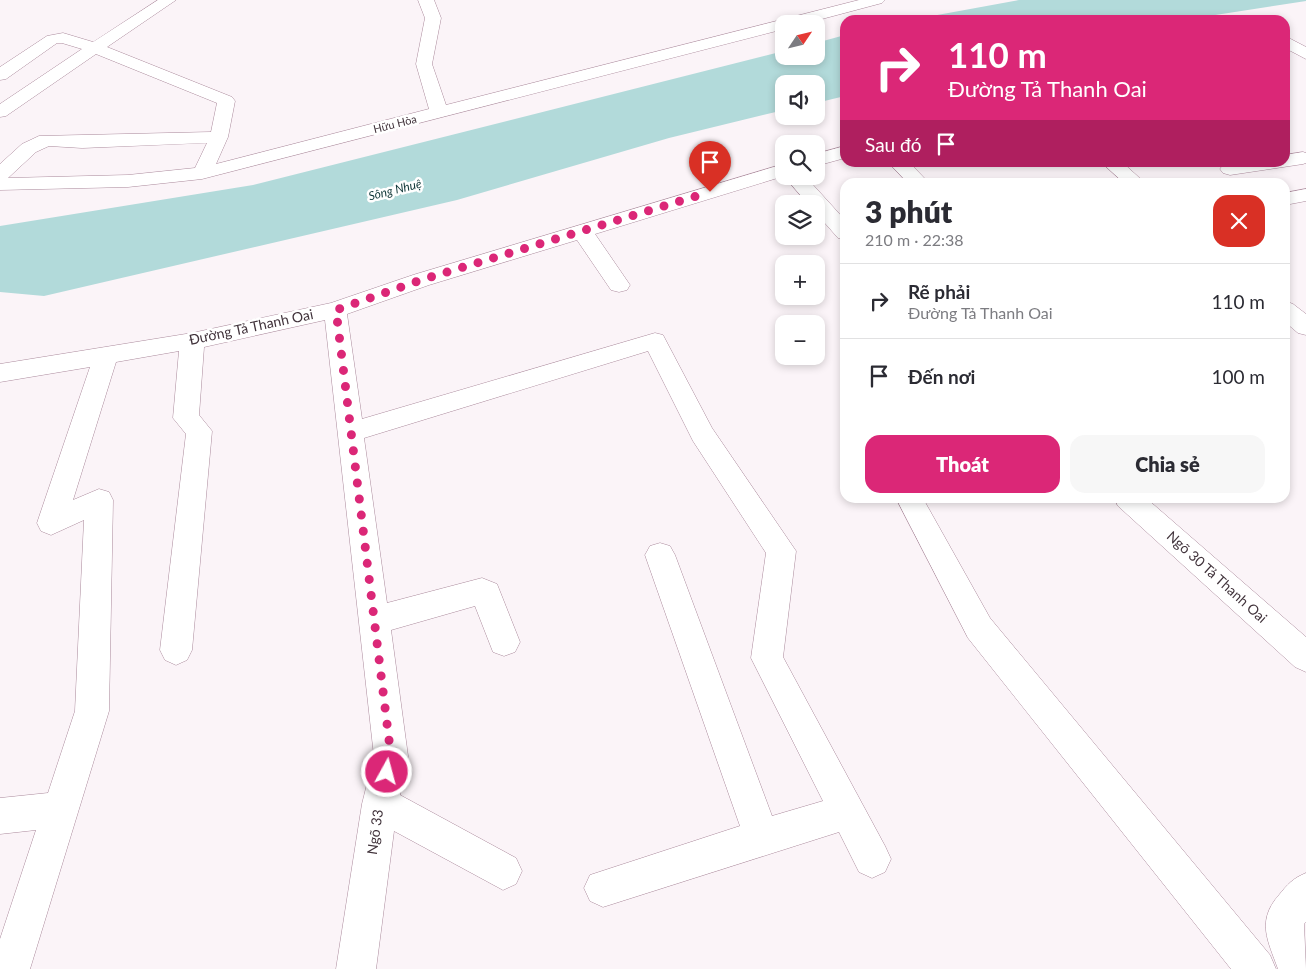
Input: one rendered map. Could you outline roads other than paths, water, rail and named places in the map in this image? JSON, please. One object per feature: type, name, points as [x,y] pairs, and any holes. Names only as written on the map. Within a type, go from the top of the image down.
[{"type":"street","points":[[0,112],[168,0]]},
{"type":"street","points":[[426,0],[433,18],[424,64],[439,112]]},
{"type":"street","name":"Hữu Hòa","points":[[819,15],[877,0]]},
{"type":"street","name":"Hữu Hòa","points":[[0,184],[128,181],[202,173],[775,26]]},
{"type":"street","points":[[1290,36],[1306,34]]},
{"type":"street","points":[[0,75],[53,38],[62,38],[95,48],[226,101],[219,137],[202,173]]},
{"type":"street","points":[[1290,44],[1306,54]]},
{"type":"street","points":[[0,175],[29,148],[46,140],[82,142],[219,137]]},
{"type":"street","points":[[825,158],[840,153]]},
{"type":"street","points":[[902,167],[914,178]]},
{"type":"street","points":[[1116,167],[1129,178]]},
{"type":"street","points":[[1227,167],[1242,178]]},
{"type":"street","name":"Đường Tả Thanh Oai","points":[[0,373],[192,340],[336,310],[421,280],[775,173]]},
{"type":"street","points":[[802,185],[840,227]]},
{"type":"street","points":[[1290,198],[1306,196]]},
{"type":"street","points":[[582,231],[619,285]]},
{"type":"street","name":"Ngõ 33","points":[[336,310],[391,756],[380,804],[356,969]]},
{"type":"street","points":[[1290,313],[1306,327]]},
{"type":"street","points":[[176,650],[199,431],[186,418],[192,340]]},
{"type":"street","points":[[352,432],[655,341],[702,434],[780,551],[767,658],[872,859]]},
{"type":"street","points":[[10,969],[92,711],[99,500],[51,523],[106,355]]},
{"type":"street","points":[[911,503],[979,628],[1256,969]]},
{"type":"street","name":"Ngõ 30 Tả Thanh Oai","points":[[1134,503],[1306,657]]},
{"type":"street","points":[[660,555],[762,837]]},
{"type":"street","points":[[375,620],[482,591],[486,593],[504,642]]},
{"type":"street","points":[[380,804],[503,871]]},
{"type":"street","points":[[0,816],[61,809]]},
{"type":"street","points":[[603,888],[762,837],[848,812]]},
{"type":"street","points":[[1298,969],[1285,934],[1285,917],[1306,892]]},
{"type":"water","points":[[1019,0],[1306,0],[1215,15],[937,15]]},
{"type":"water","name":"Sông Nhuệ","points":[[840,36],[840,97],[825,101],[825,75],[775,75],[775,112],[669,138],[457,200],[44,296],[0,292],[0,226],[253,185],[775,53],[775,65],[825,65],[825,41]]}]
